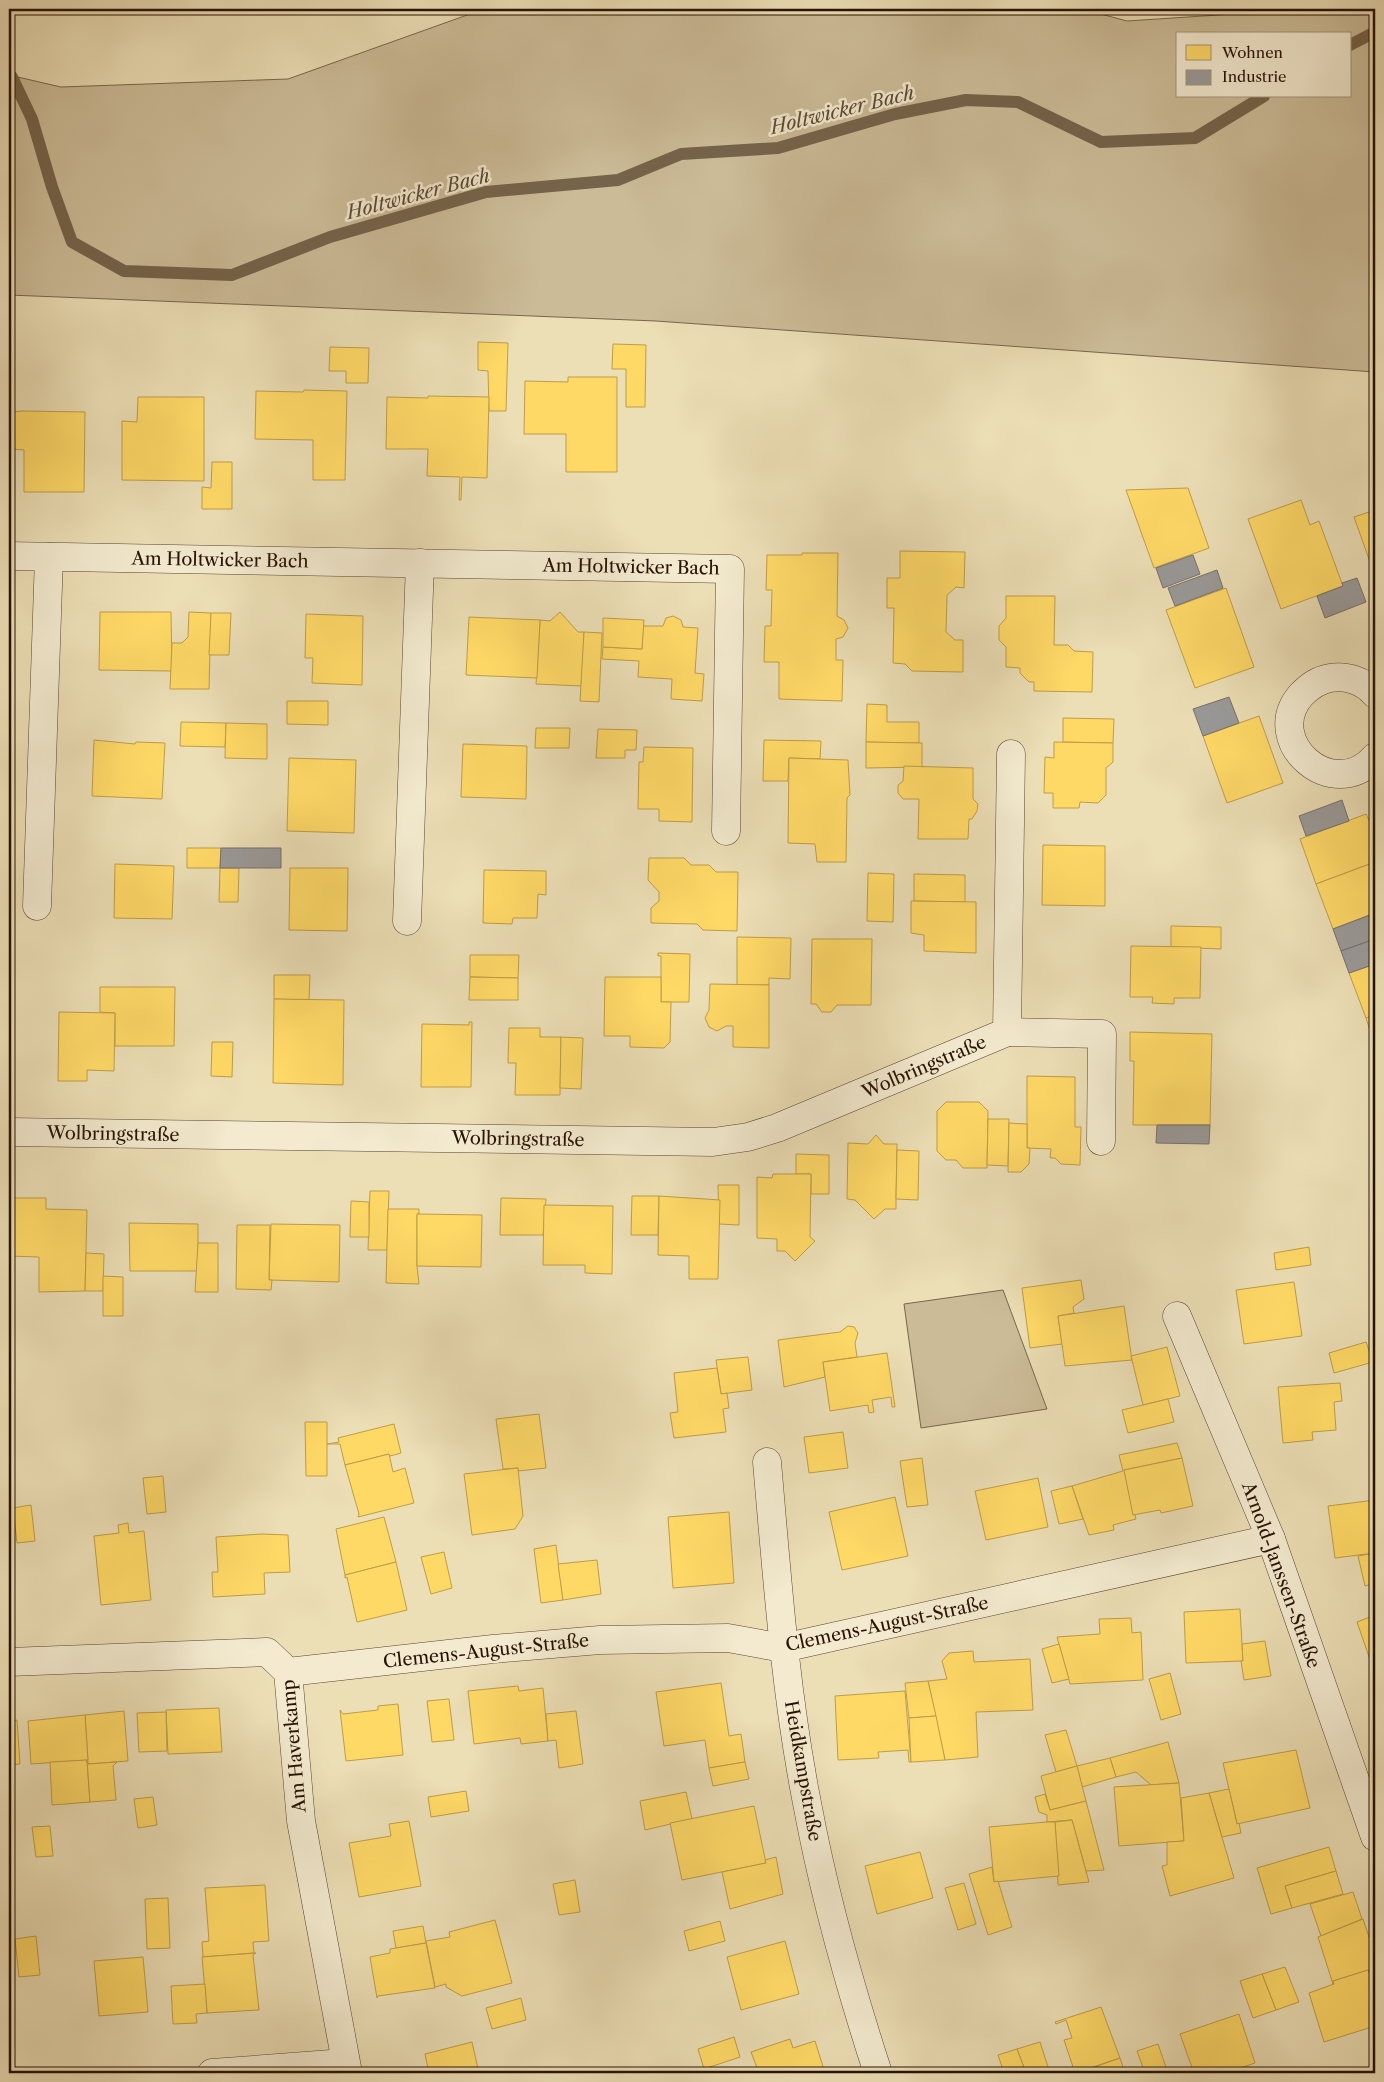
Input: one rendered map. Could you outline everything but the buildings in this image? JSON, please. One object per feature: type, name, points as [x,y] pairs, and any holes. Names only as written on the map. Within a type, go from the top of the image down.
[{"type":"street","name":"Am Holtwicker Bach","points":[[9,556],[730,569],[726,831]]},
{"type":"street","points":[[37,906],[49,557]]},
{"type":"street","points":[[407,922],[420,562]]},
{"type":"street","points":[[1375,694],[1356,680],[1340,677],[1323,679],[1309,687],[1299,698],[1292,711],[1290,726],[1293,742],[1300,755],[1311,766],[1325,772],[1340,774],[1355,772],[1370,763],[1375,756]]},
{"type":"street","name":"Wolbringstraße","points":[[1007,1032],[1011,754]]},
{"type":"street","name":"Wolbringstraße","points":[[9,1132],[713,1142],[748,1137],[777,1128],[1007,1032],[1102,1034],[1101,1141]]},
{"type":"street","name":"Arnold-Janssen-Straße","points":[[1176,1316],[1271,1539],[1375,1837]]},
{"type":"street","name":"Heidkampstraße","points":[[767,1462],[783,1648],[806,1802],[825,1892],[845,1972],[878,2073]]},
{"type":"street","name":"Clemens-August-Straße","points":[[288,1672],[493,1649],[600,1640],[728,1638],[783,1648],[1271,1539]]},
{"type":"street","name":"Am Haverkamp","points":[[9,1662],[266,1652],[288,1672],[301,1821],[346,2068]]},
{"type":"street","points":[[212,2073],[346,2068]]},
{"type":"shaded area","points":[[484,9],[1082,9],[1127,21],[1310,9],[1375,9],[1375,372],[656,321],[9,295],[9,75],[61,87],[288,79]]},
{"type":"shaded area","points":[[1003,1290],[1047,1409],[921,1428],[904,1304]]},
{"type":"waterway","name":"Holtwicker Bach","points":[[1352,44],[1375,32]]},
{"type":"waterway","name":"Holtwicker Bach","points":[[9,77],[12,77],[32,119],[52,187],[72,242],[124,271],[232,275],[330,237],[486,192],[618,180],[681,154],[778,148],[895,114],[966,100],[1018,102],[1101,142],[1195,138],[1261,98]]}]
